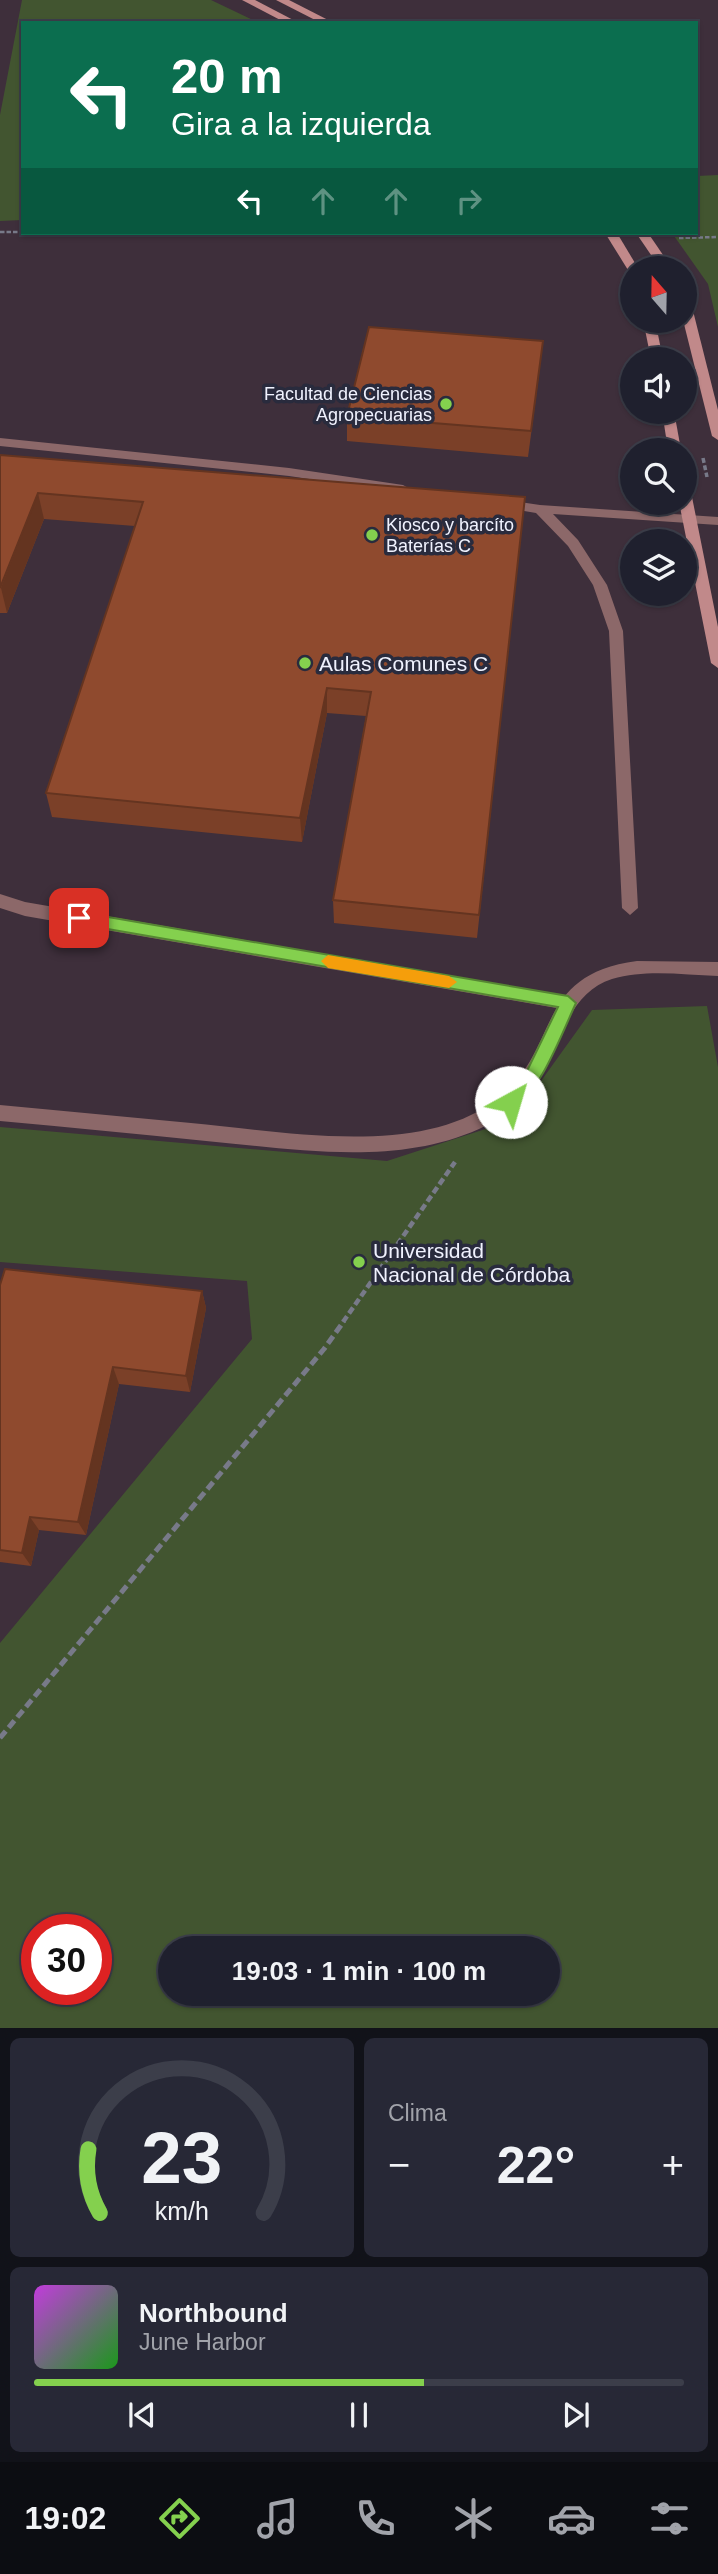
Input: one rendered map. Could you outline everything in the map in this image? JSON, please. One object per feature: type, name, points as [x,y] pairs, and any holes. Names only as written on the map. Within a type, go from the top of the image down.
[{"type":"main road","points":[[247,0],[290,21]]},
{"type":"main road","points":[[281,0],[325,21]]},
{"type":"main road","points":[[613,236],[625,256]]},
{"type":"main road","points":[[644,236],[658,256]]},
{"type":"main road","points":[[692,333],[718,436]]},
{"type":"main road","points":[[689,515],[718,663]]},
{"type":"street","points":[[0,442],[289,472],[421,491]]},
{"type":"street","points":[[487,501],[540,509],[718,520]]},
{"type":"street","points":[[540,509],[573,543],[600,584],[616,631],[630,908]]},
{"type":"street","points":[[0,901],[25,909],[568,1003]]},
{"type":"street","points":[[0,1113],[316,1143],[356,1145],[425,1140],[487,1116],[511,1102],[533,1076],[568,1003],[590,981],[608,973],[633,969],[718,970]]},
{"type":"path","points":[[0,232],[21,232]]},
{"type":"path","points":[[596,235],[613,236]]},
{"type":"path","points":[[644,236],[718,237]]},
{"type":"path","points":[[0,1738],[324,1349],[456,1160]]},
{"type":"shaded area","name":"Universidad Nacional de Córdoba","points":[[0,0],[718,0],[718,2028],[0,2028]]},
{"type":"green space","points":[[22,0],[211,0],[255,21],[21,21],[21,220],[0,221],[0,115]]},
{"type":"green space","points":[[718,175],[718,327],[708,284],[697,268],[697,256],[688,256],[673,235],[698,235],[698,176]]},
{"type":"green space","points":[[707,1006],[718,1067],[718,2028],[0,2028],[0,1643],[252,1339],[247,1281],[0,1262],[0,1127],[387,1161],[513,1120],[592,1010]]},
{"type":"building","name":"Facultad de Ciencias Agropecuarias","points":[[369,327],[543,341],[531,431],[347,416]]},
{"type":"building","name":"Aulas Comunes C","points":[[0,455],[525,497],[479,915],[333,900],[371,692],[327,688],[300,818],[46,793],[143,502],[38,493],[0,588]]},
{"type":"building","points":[[5,1269],[202,1291],[186,1376],[113,1367],[78,1522],[30,1517],[22,1553],[0,1550],[0,1285]]},
{"type":"slow traffic","points":[[328,961],[449,982]]},
{"type":"place","name":"Facultad de Ciencias Agropecuarias","points":[[446,404]]},
{"type":"place","name":"Kiosco y barcíto Baterías C","points":[[372,535]]},
{"type":"place","name":"Aulas Comunes C","points":[[305,663]]},
{"type":"place","name":"Universidad Nacional de Córdoba","points":[[359,1262]]},
{"type":"route","points":[[79,918],[568,1003],[533,1076],[511,1102]]}]
